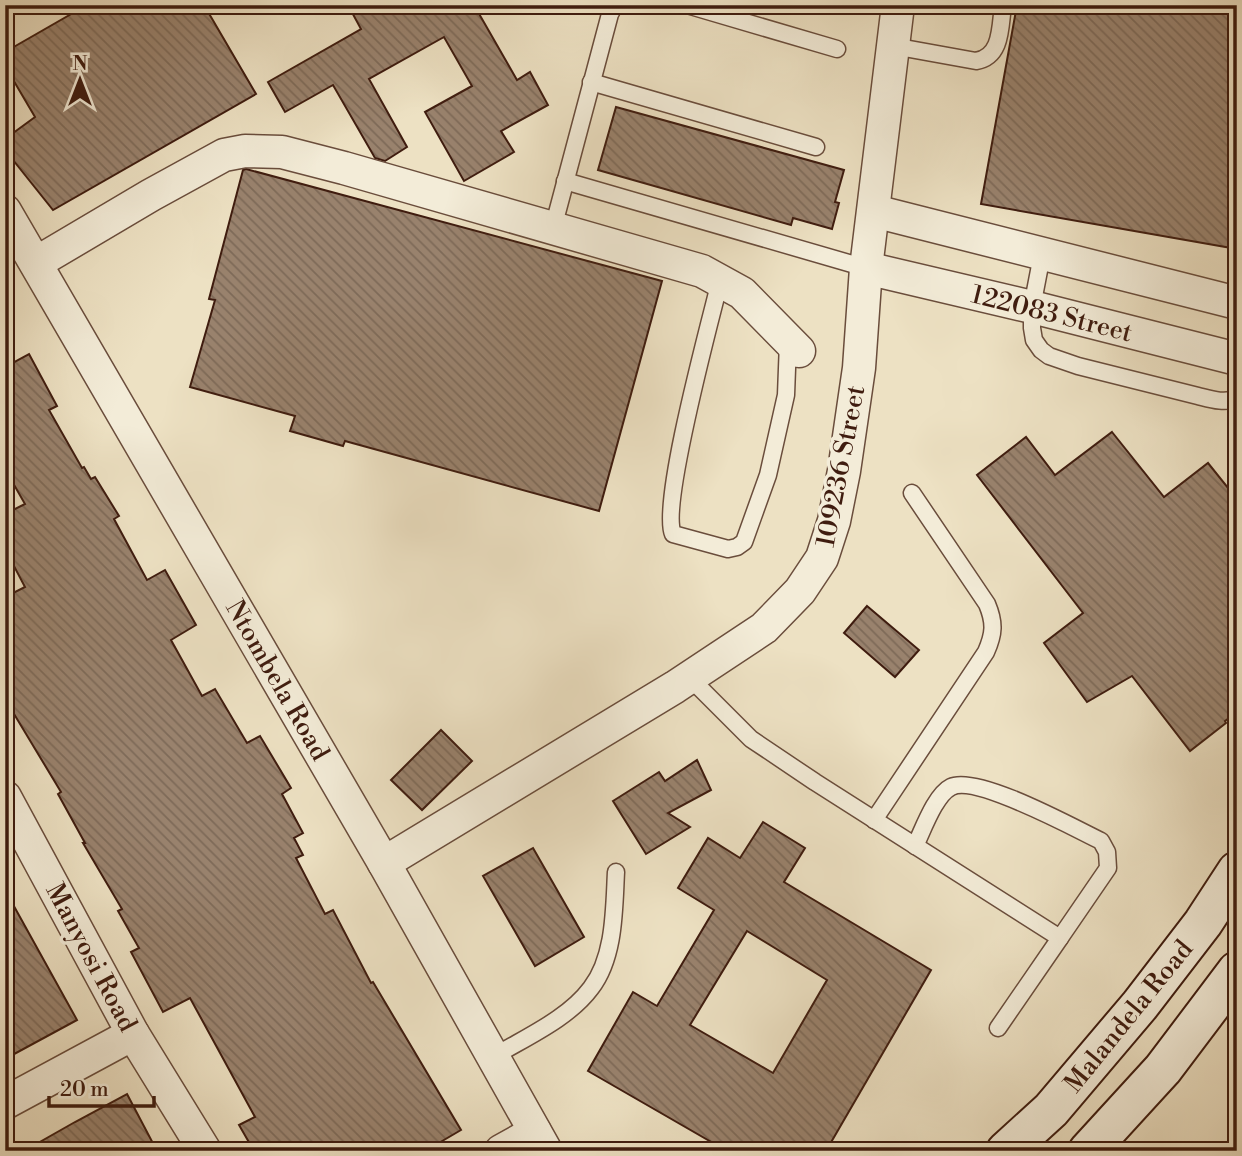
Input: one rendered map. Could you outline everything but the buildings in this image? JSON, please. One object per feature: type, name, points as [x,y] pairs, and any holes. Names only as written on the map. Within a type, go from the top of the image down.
[{"type":"main road","name":"Malandela Road","points":[[1006,1151],[1051,1110],[1140,1005],[1203,923],[1237,871]]},
{"type":"main road","points":[[1088,1151],[1163,1069],[1237,971]]},
{"type":"street","name":"109236 Street","points":[[384,863],[690,678],[764,628],[800,591],[822,558],[834,521],[845,471],[859,368],[866,268],[898,5]]},
{"type":"street","points":[[36,263],[224,155],[246,151],[282,152],[344,167],[702,271],[742,293],[794,345]]},
{"type":"street","name":"Ntombela Road","points":[[5,211],[384,863],[540,1142]]},
{"type":"street","name":"122083 Street","points":[[874,211],[1237,303]]},
{"type":"street","name":"122083 Street","points":[[866,268],[1237,359]]},
{"type":"street","name":"Manyosi Road","points":[[5,797],[133,1034],[205,1151]]},
{"type":"street","points":[[5,1103],[133,1034]]},
{"type":"street","points":[[501,1151],[540,1142]]},
{"type":"lane","points":[[552,228],[615,5]]},
{"type":"lane","points":[[687,5],[837,49]]},
{"type":"lane","points":[[893,46],[976,61],[985,60],[996,49],[1003,5]]},
{"type":"lane","points":[[592,82],[816,147]]},
{"type":"lane","points":[[565,181],[866,268]]},
{"type":"lane","points":[[1042,255],[1032,307],[1034,340],[1049,356],[1198,397],[1217,401],[1237,398]]},
{"type":"lane","points":[[720,281],[681,447],[670,520],[673,534],[728,549],[744,542],[768,475],[794,345]]},
{"type":"lane","points":[[874,820],[986,652],[993,635],[993,620],[987,604],[912,493]]},
{"type":"lane","points":[[690,678],[751,738],[1060,938]]},
{"type":"lane","points":[[915,846],[941,795],[950,787],[961,783],[990,789],[1101,841],[1107,852],[1108,868],[998,1028]]},
{"type":"lane","points":[[493,1057],[555,1020],[592,988],[603,967],[613,926],[616,872]]}]
